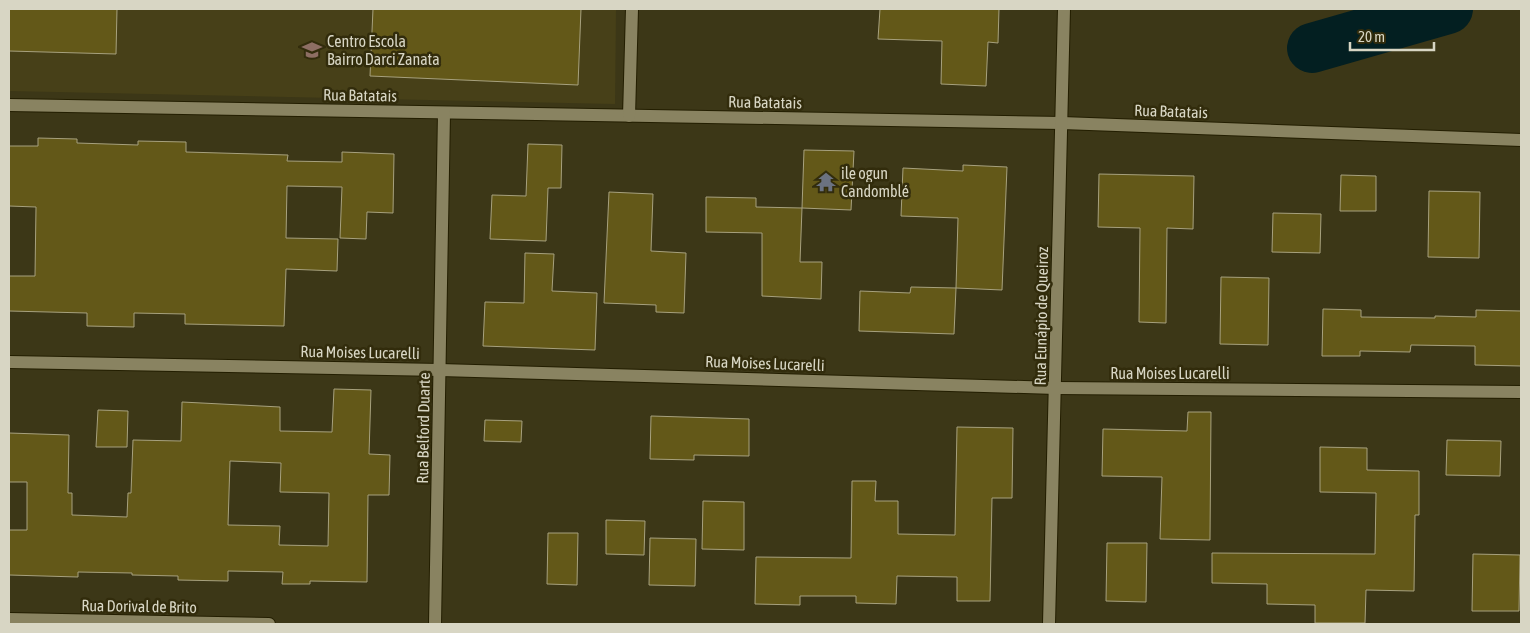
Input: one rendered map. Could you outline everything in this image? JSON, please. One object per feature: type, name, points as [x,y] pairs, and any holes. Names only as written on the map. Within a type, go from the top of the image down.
[{"type":"street","points":[[630,116],[632,9]]},
{"type":"street","name":"Rua Eunápio de Queiroz","points":[[1049,624],[1064,9]]},
{"type":"street","name":"Rua Batatais","points":[[9,105],[1062,123],[1521,140]]},
{"type":"street","name":"Rua Belford Duarte","points":[[436,624],[444,113]]},
{"type":"street","name":"Rua Moises Lucarelli","points":[[9,362],[440,370],[1056,388],[1521,392]]},
{"type":"street","name":"Rua Dorival de Brito","points":[[9,619],[269,624]]},
{"type":"shaded area","name":"Centro Escola Bairro Darci Zanata","points":[[9,9],[616,9],[615,104],[9,91]]},
{"type":"building","points":[[9,9],[117,9],[116,54],[9,51]]},
{"type":"building","points":[[373,9],[581,9],[578,85],[370,76]]},
{"type":"building","points":[[880,9],[999,9],[998,43],[988,42],[986,86],[941,84],[942,41],[878,39]]},
{"type":"building","points":[[38,138],[77,139],[77,143],[138,145],[138,141],[186,142],[186,152],[288,155],[287,161],[342,162],[342,152],[394,154],[393,213],[367,212],[366,239],[340,238],[342,187],[287,186],[286,238],[338,239],[337,271],[286,269],[284,326],[185,324],[185,314],[134,313],[134,327],[87,326],[87,313],[9,311],[9,276],[35,276],[36,207],[9,206],[9,146],[38,146]]},
{"type":"building","points":[[528,144],[562,145],[561,188],[548,188],[546,241],[490,239],[492,195],[526,196]]},
{"type":"building","points":[[804,150],[854,151],[851,210],[802,208]]},
{"type":"building","points":[[963,165],[1007,167],[1002,290],[956,288],[958,218],[901,216],[903,168],[963,171]]},
{"type":"building","points":[[1099,174],[1194,176],[1193,229],[1167,228],[1166,323],[1139,322],[1140,228],[1098,227]]},
{"type":"building","points":[[1341,175],[1376,176],[1376,211],[1340,211]]},
{"type":"building","points":[[1429,191],[1480,192],[1479,258],[1428,257]]},
{"type":"building","points":[[609,192],[653,194],[651,251],[686,253],[684,313],[656,312],[656,305],[604,303]]},
{"type":"building","points":[[706,197],[756,198],[756,207],[802,208],[800,262],[822,262],[821,299],[762,296],[762,233],[706,232]]},
{"type":"building","points":[[1273,213],[1321,214],[1320,253],[1272,252]]},
{"type":"building","points":[[525,253],[554,254],[552,291],[597,293],[595,350],[483,346],[485,302],[524,303]]},
{"type":"building","points":[[1221,277],[1269,278],[1268,345],[1220,344]]},
{"type":"building","points":[[911,287],[956,288],[954,334],[859,331],[860,291],[910,293]]},
{"type":"building","points":[[1323,309],[1361,310],[1361,317],[1435,318],[1435,316],[1476,317],[1476,310],[1521,311],[1521,366],[1475,365],[1475,346],[1411,345],[1410,352],[1360,351],[1360,356],[1322,356]]},
{"type":"building","points":[[334,389],[371,390],[369,454],[390,455],[389,495],[368,495],[367,582],[310,581],[310,584],[282,584],[283,572],[228,571],[228,581],[178,580],[178,576],[132,575],[132,573],[78,572],[78,577],[9,575],[9,530],[27,530],[27,482],[9,482],[9,433],[69,435],[68,493],[72,493],[72,515],[127,517],[128,493],[131,493],[133,440],[181,441],[182,402],[280,407],[280,431],[332,432]],"holes":[[[230,461],[281,463],[280,492],[329,493],[328,546],[279,545],[280,526],[228,525]]]},
{"type":"building","points":[[98,410],[128,411],[127,447],[96,447]]},
{"type":"building","points":[[1188,412],[1211,412],[1210,540],[1160,539],[1162,477],[1102,476],[1103,429],[1187,431]]},
{"type":"building","points":[[651,416],[749,419],[749,456],[694,455],[694,460],[650,459]]},
{"type":"building","points":[[485,420],[522,421],[521,442],[484,441]]},
{"type":"building","points":[[957,427],[1013,428],[1012,498],[992,498],[990,601],[957,601],[957,577],[897,576],[896,604],[856,603],[856,596],[800,596],[800,605],[755,604],[756,557],[851,558],[852,481],[876,481],[875,501],[898,501],[898,534],[955,535]]},
{"type":"building","points":[[1447,440],[1501,441],[1500,476],[1446,475]]},
{"type":"building","points":[[1320,447],[1367,448],[1367,470],[1419,471],[1419,515],[1415,515],[1414,591],[1366,590],[1365,623],[1315,623],[1315,605],[1267,604],[1267,584],[1212,583],[1212,553],[1375,554],[1376,493],[1320,492]]},
{"type":"building","points":[[703,501],[744,502],[744,550],[702,549]]},
{"type":"building","points":[[606,520],[645,521],[644,555],[606,554]]},
{"type":"building","points":[[548,533],[578,533],[577,585],[547,584]]},
{"type":"building","points":[[650,538],[696,539],[695,586],[649,585]]},
{"type":"building","points":[[1107,543],[1147,543],[1146,602],[1106,601]]},
{"type":"building","points":[[1473,554],[1520,555],[1519,611],[1472,611]]},
{"type":"waterway","points":[[1312,48],[1448,9]]},
{"type":"place","name":"Centro Escola Bairro Darci Zanata","points":[[312,50]]},
{"type":"place","name":"ile ogun Candomblé","points":[[826,182]]}]
